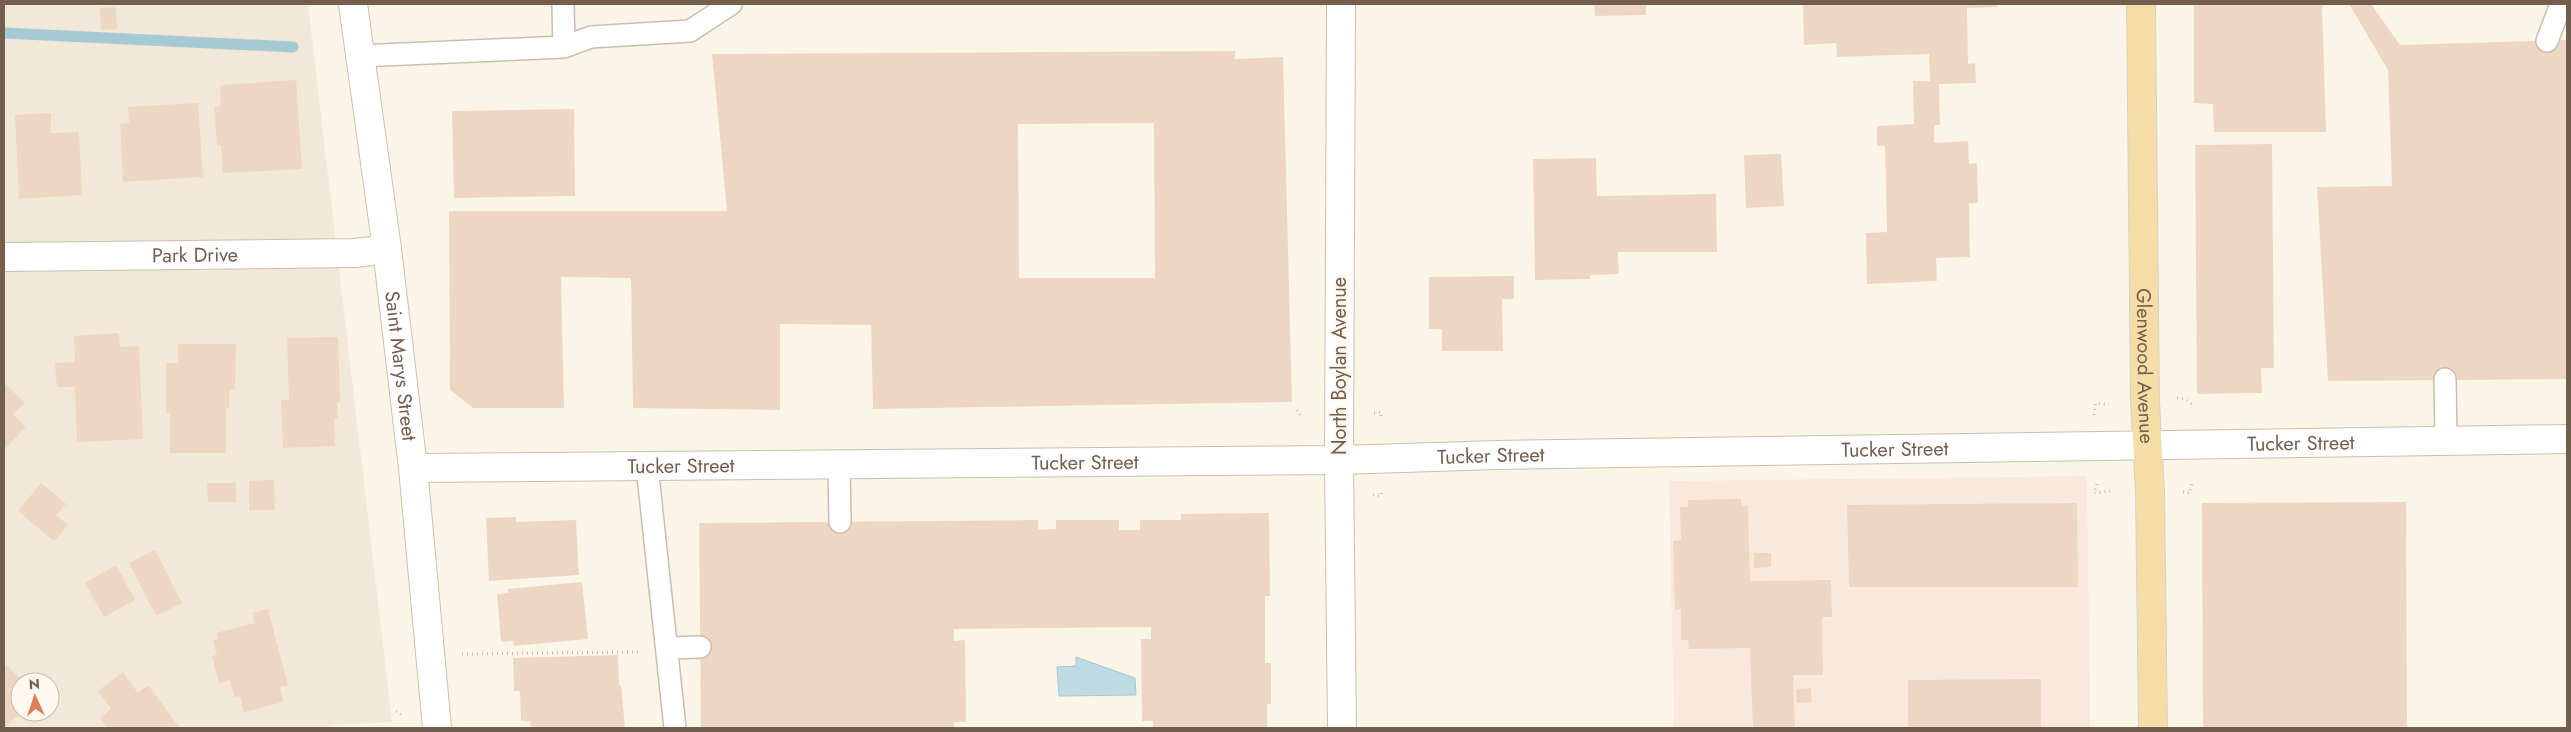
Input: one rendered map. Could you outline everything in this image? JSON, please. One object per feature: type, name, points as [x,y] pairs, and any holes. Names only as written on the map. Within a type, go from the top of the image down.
[{"type":"main road","name":"Glenwood Avenue","points":[[2141,4],[2153,728]]},
{"type":"street","name":"Saint Marys Street","points":[[353,4],[387,249],[413,468],[437,728]]},
{"type":"street","name":"North Boylan Avenue","points":[[1341,4],[1339,460],[1342,728]]},
{"type":"street","name":"Park Drive","points":[[4,256],[355,253],[387,249]]},
{"type":"street","name":"Tucker Street","points":[[413,468],[1339,460],[2147,444],[2567,439]]},
{"type":"lane","points":[[562,4],[564,47]]},
{"type":"lane","points":[[359,56],[564,47],[591,37],[690,31],[731,4]]},
{"type":"lane","points":[[2547,41],[2561,4]]},
{"type":"lane","points":[[2445,380],[2446,441]]},
{"type":"lane","points":[[840,464],[840,522]]},
{"type":"lane","points":[[648,466],[675,728]]},
{"type":"lane","points":[[667,650],[700,647]]},
{"type":"path","points":[[2184,399],[2195,406]]},
{"type":"path","points":[[2096,403],[2109,405]]},
{"type":"path","points":[[1298,410],[1301,416]]},
{"type":"path","points":[[1374,412],[1382,412],[1381,418]]},
{"type":"path","points":[[2190,493],[2192,483]]},
{"type":"path","points":[[2097,484],[2094,493],[2112,492]]},
{"type":"path","points":[[1373,495],[1381,496]]},
{"type":"path","points":[[462,654],[667,650]]},
{"type":"path","points":[[396,710],[402,715]]},
{"type":"shaded area","points":[[4,4],[308,4],[392,722],[331,725],[324,728],[4,728]]},
{"type":"shaded area","points":[[2087,476],[2090,728],[1674,728],[1669,481]]},
{"type":"water","points":[[1076,657],[1135,678],[1136,695],[1059,696],[1057,667],[1076,666]]},
{"type":"building","points":[[1594,4],[1646,4],[1646,15],[1595,16]]},
{"type":"building","points":[[1803,4],[1997,4],[1997,7],[1967,8],[1968,64],[1975,63],[1976,83],[1939,84],[1940,125],[1934,125],[1934,143],[1968,141],[1969,164],[1977,163],[1978,203],[1969,203],[1970,257],[1936,258],[1937,281],[1867,284],[1866,233],[1887,232],[1885,146],[1877,146],[1877,126],[1914,124],[1913,81],[1930,81],[1929,54],[1837,57],[1836,43],[1804,45]]},
{"type":"building","points":[[2194,4],[2324,4],[2322,6],[2326,132],[2214,132],[2213,104],[2194,103]]},
{"type":"building","points":[[2349,4],[2371,4],[2400,45],[2567,40],[2567,379],[2328,381],[2317,187],[2392,186],[2388,70]]},
{"type":"building","points":[[116,7],[117,29],[101,30],[100,8]]},
{"type":"building","points":[[1235,51],[1235,59],[1283,57],[1292,402],[873,409],[871,325],[780,324],[780,410],[633,408],[631,278],[561,277],[564,408],[473,408],[450,390],[449,211],[727,211],[712,54]],"holes":[[[1154,123],[1155,278],[1019,278],[1018,124]]]},
{"type":"building","points":[[296,80],[302,169],[223,173],[221,145],[217,145],[214,107],[221,106],[220,85]]},
{"type":"building","points":[[198,103],[203,177],[123,182],[120,124],[129,123],[128,107]]},
{"type":"building","points":[[574,109],[575,196],[454,198],[452,111]]},
{"type":"building","points":[[51,113],[51,133],[79,132],[82,195],[19,199],[15,115]]},
{"type":"building","points":[[2272,144],[2274,368],[2261,368],[2262,393],[2197,394],[2195,145]]},
{"type":"building","points":[[1781,154],[1784,206],[1746,208],[1744,155]]},
{"type":"building","points":[[1596,158],[1597,196],[1716,194],[1717,252],[1618,252],[1619,274],[1590,275],[1590,279],[1535,280],[1533,159]]},
{"type":"building","points":[[1514,276],[1514,299],[1502,299],[1503,351],[1442,351],[1442,329],[1429,329],[1429,277]]},
{"type":"building","points":[[119,333],[120,347],[139,346],[143,439],[77,442],[75,387],[57,387],[55,363],[75,362],[74,336]]},
{"type":"building","points":[[338,337],[340,402],[337,402],[338,419],[334,419],[335,446],[283,448],[281,400],[289,400],[287,338]]},
{"type":"building","points":[[178,344],[236,344],[235,389],[229,390],[229,408],[226,408],[226,453],[170,453],[170,413],[166,413],[166,363],[178,363]]},
{"type":"building","points":[[4,382],[25,403],[13,414],[26,427],[4,450]]},
{"type":"building","points":[[274,480],[275,510],[249,510],[249,481]]},
{"type":"building","points":[[41,483],[66,504],[56,515],[68,525],[54,541],[18,511]]},
{"type":"building","points":[[207,483],[236,483],[236,502],[208,502]]},
{"type":"building","points":[[1741,499],[1741,506],[1748,506],[1750,581],[1831,580],[1832,617],[1822,617],[1823,675],[1793,675],[1795,728],[1753,728],[1750,648],[1689,649],[1688,640],[1681,640],[1681,609],[1675,610],[1673,541],[1681,540],[1680,507],[1688,507],[1688,500]]},
{"type":"building","points":[[2406,502],[2407,728],[2203,728],[2202,503]]},
{"type":"building","points":[[2077,503],[2078,587],[1849,587],[1847,505]]},
{"type":"building","points":[[1269,513],[1270,596],[1265,596],[1265,663],[1271,663],[1271,704],[1267,704],[1267,728],[1153,728],[1153,721],[1142,721],[1141,639],[1151,639],[1151,627],[954,629],[954,641],[965,640],[966,722],[954,722],[954,728],[701,728],[699,523],[1038,520],[1038,530],[1056,529],[1056,520],[1119,520],[1119,530],[1140,530],[1140,520],[1181,520],[1181,514]]},
{"type":"building","points":[[516,517],[516,522],[576,520],[579,575],[489,581],[486,518]]},
{"type":"building","points":[[155,550],[182,603],[156,616],[129,563]]},
{"type":"building","points":[[1754,553],[1771,553],[1771,567],[1754,568]]},
{"type":"building","points":[[116,565],[135,600],[104,617],[85,583]]},
{"type":"building","points":[[582,582],[588,639],[514,646],[513,641],[501,642],[497,594],[508,593],[508,589]]},
{"type":"building","points":[[268,609],[288,685],[280,687],[283,702],[244,712],[240,696],[234,697],[230,680],[219,683],[212,656],[217,655],[213,641],[218,639],[216,633],[255,623],[252,613]]},
{"type":"building","points":[[618,655],[619,685],[621,685],[625,728],[531,728],[530,721],[521,721],[520,691],[514,691],[513,658]]},
{"type":"building","points":[[7,665],[14,672],[10,672],[11,722],[4,728],[4,669]]},
{"type":"building","points":[[123,672],[138,693],[148,685],[180,728],[107,728],[100,718],[111,709],[98,691]]},
{"type":"building","points":[[2041,679],[2041,728],[1908,728],[1908,680]]},
{"type":"building","points":[[1811,688],[1812,702],[1797,703],[1796,689]]},
{"type":"waterway","points":[[4,33],[293,47]]}]
